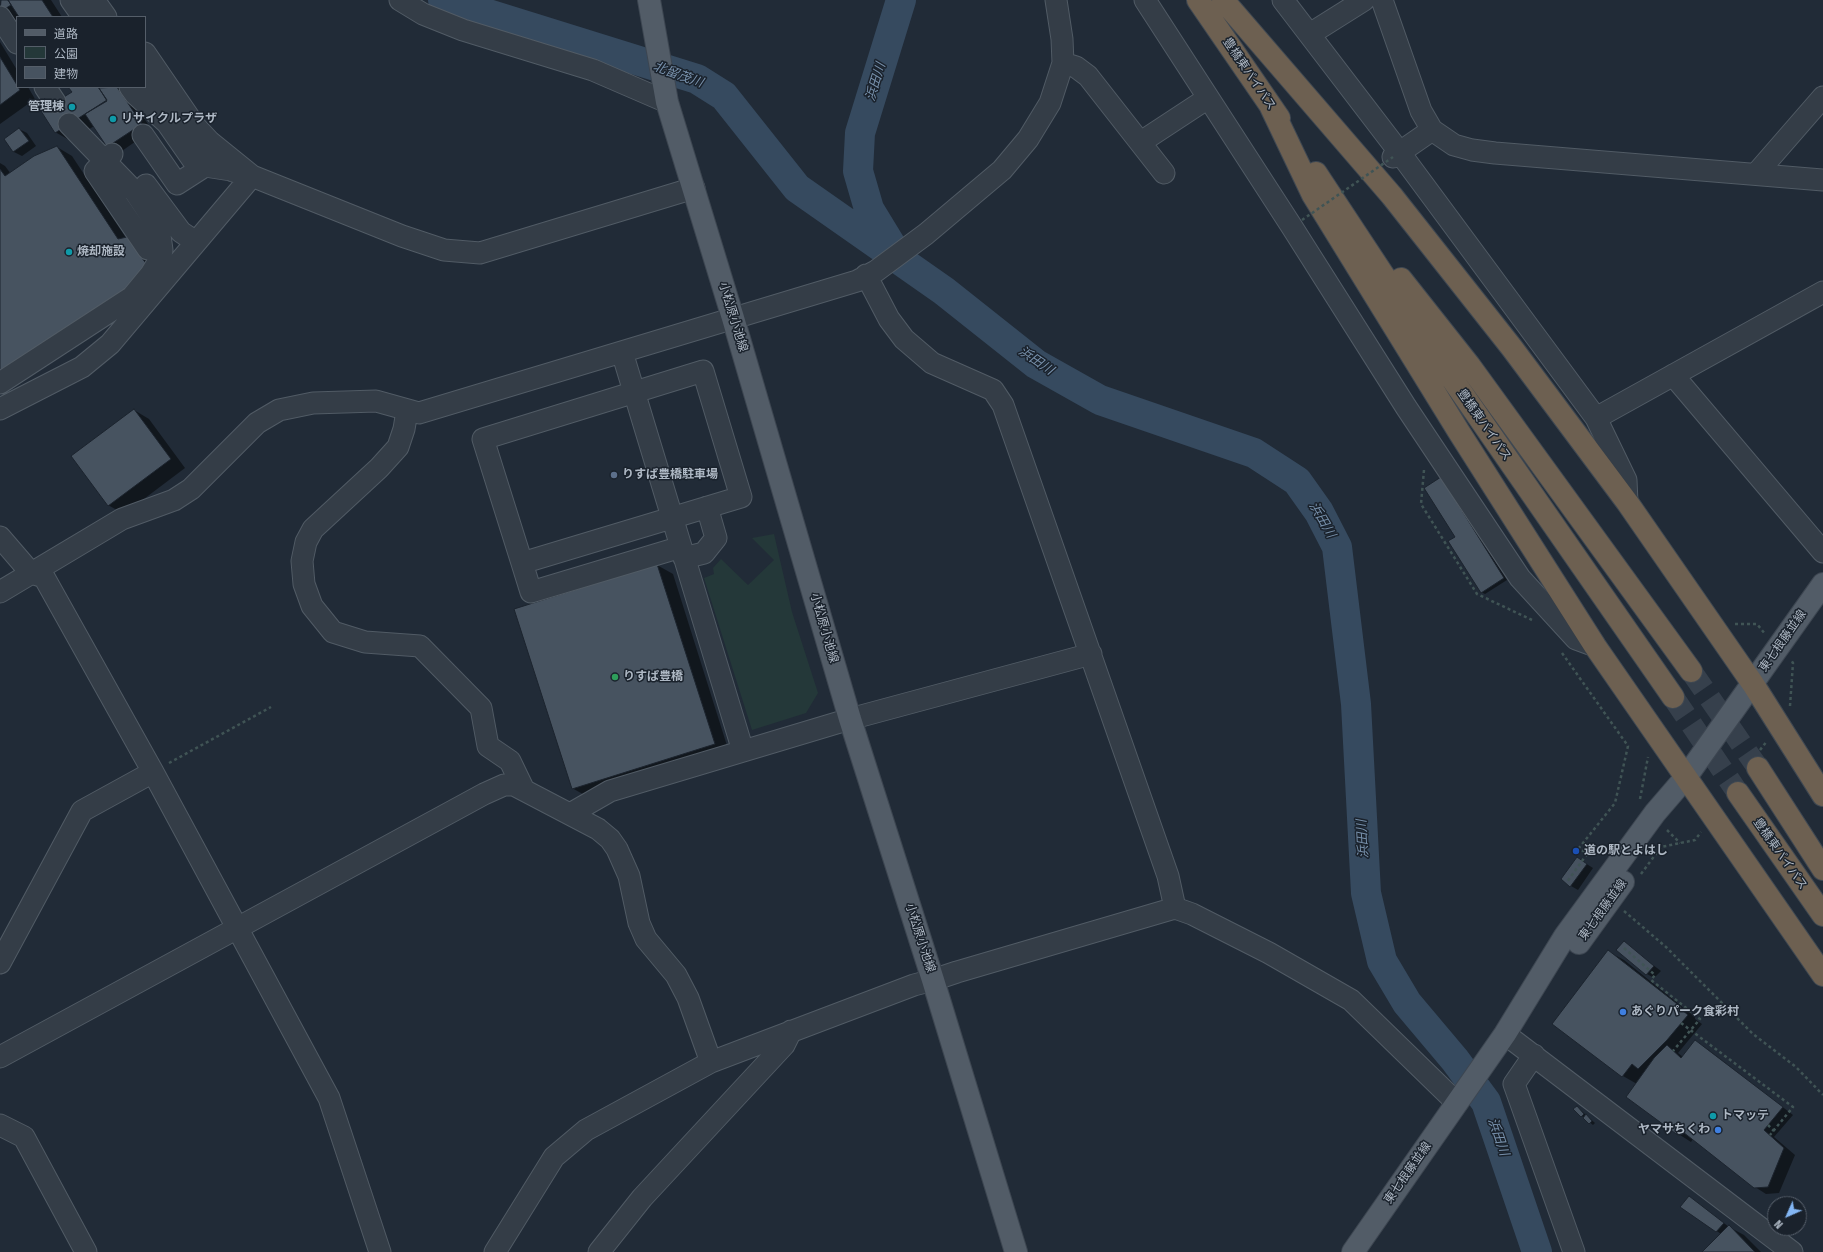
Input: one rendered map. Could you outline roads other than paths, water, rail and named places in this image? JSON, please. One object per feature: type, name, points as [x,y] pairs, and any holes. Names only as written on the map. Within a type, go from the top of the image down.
[{"type":"highway","name":"豊橋東バイパス","points":[[1198,0],[1300,148],[1448,373],[1673,697]]},
{"type":"highway","points":[[1223,0],[1392,196],[1512,348],[1627,502],[1753,684],[1823,794]]},
{"type":"highway","points":[[1271,107],[1313,195],[1595,646],[1823,976]]},
{"type":"highway","name":"豊橋東バイパス","points":[[1300,148],[1468,365],[1691,671]]},
{"type":"highway","points":[[1758,768],[1823,869]]},
{"type":"highway","name":"豊橋東バイパス","points":[[1738,793],[1823,915]]},
{"type":"main road","name":"小松原小池線","points":[[649,0],[657,53],[666,96],[733,318],[850,719],[933,980],[1016,1252]]},
{"type":"main road","name":"東七根藤並線","points":[[1353,1252],[1505,1034],[1535,1001],[1663,826],[1686,777],[1823,584]]},
{"type":"street","points":[[71,0],[82,16]]},
{"type":"street","points":[[94,0],[105,16]]},
{"type":"street","points":[[109,0],[120,16]]},
{"type":"street","points":[[400,0],[423,14],[463,30],[593,70],[666,96]]},
{"type":"street","points":[[0,592],[122,519],[174,500],[191,489],[257,423],[279,410],[313,403],[376,401],[407,411],[419,413],[857,281],[871,273],[926,234],[1002,170],[1028,139],[1050,103],[1063,63],[1062,39],[1056,0]]},
{"type":"street","points":[[1145,0],[1208,98],[1297,223],[1406,407],[1520,578],[1576,639],[1595,646]]},
{"type":"street","points":[[1284,0],[1396,155],[1596,418],[1626,480],[1627,502]]},
{"type":"street","points":[[1310,34],[1364,0]]},
{"type":"street","points":[[1382,0],[1421,111],[1432,130],[1454,144],[1472,150],[1823,180]]},
{"type":"street","points":[[0,17],[16,41]]},
{"type":"street","points":[[146,54],[195,126],[243,173]]},
{"type":"street","points":[[1063,63],[1076,67],[1088,76],[1164,173]]},
{"type":"street","points":[[146,73],[182,125],[219,162],[243,173],[402,236],[444,250],[480,253],[647,204],[694,188]]},
{"type":"street","points":[[131,88],[135,94],[167,123],[199,169]]},
{"type":"street","points":[[1140,142],[1208,98]]},
{"type":"street","points":[[1756,174],[1823,98]]},
{"type":"street","points":[[0,383],[132,297],[141,287],[160,259],[162,240],[159,228],[135,192],[69,124]]},
{"type":"street","points":[[1396,155],[1432,130]]},
{"type":"street","points":[[143,135],[177,184],[205,166],[243,173]]},
{"type":"street","points":[[148,249],[95,171],[114,153],[137,173],[181,232],[196,242]]},
{"type":"street","points":[[0,409],[82,367],[110,344],[196,242],[243,173]]},
{"type":"street","points":[[871,273],[889,319],[904,339],[932,363],[993,390],[1003,405],[1168,876],[1175,908]]},
{"type":"street","points":[[1596,418],[1823,292]]},
{"type":"street","points":[[622,352],[742,752]]},
{"type":"street","points":[[522,563],[741,497],[703,371],[483,439],[531,592],[683,552],[704,553],[716,538],[707,508]]},
{"type":"street","points":[[1673,375],[1823,552]]},
{"type":"street","points":[[407,411],[404,429],[398,447],[379,468],[313,529],[306,542],[302,562],[304,584],[312,606],[332,632],[365,642],[420,646],[481,708],[488,746],[510,761],[523,788]]},
{"type":"street","points":[[0,537],[31,573],[44,577],[153,772],[329,1098],[380,1252]]},
{"type":"street","points":[[570,814],[610,791],[850,719],[1091,654]]},
{"type":"street","points":[[0,963],[82,811],[153,772]]},
{"type":"street","points":[[0,1057],[484,794],[504,785],[514,785],[523,788],[598,829],[617,849],[628,876],[639,923],[646,939],[676,974],[688,998],[711,1062]]},
{"type":"street","points":[[495,1252],[554,1157],[586,1130],[711,1062],[914,985],[1175,908],[1192,914],[1269,953],[1351,1000],[1456,1103]]},
{"type":"street","points":[[599,1252],[642,1198],[784,1045],[791,1031]]},
{"type":"street","points":[[1505,1034],[1792,1252]]},
{"type":"street","points":[[1534,1055],[1514,1084],[1574,1252]]},
{"type":"street","points":[[0,1126],[24,1137],[86,1252]]},
{"type":"waterway","name":"浜田川","points":[[443,0],[697,79],[724,96],[797,188],[944,291],[1036,364],[1100,400],[1254,453],[1297,481],[1319,512],[1337,547],[1356,704],[1366,893],[1382,961],[1407,1003],[1455,1060],[1486,1102],[1537,1252]]},
{"type":"waterway","name":"浜田川","points":[[894,250],[869,209],[858,171],[860,133],[901,0]]},
{"type":"tunnel","points":[[1691,671],[1758,768]]},
{"type":"tunnel","points":[[1673,697],[1738,793]]},
{"type":"place","name":"管理棟","points":[[72,107]]},
{"type":"place","name":"リサイクルプラザ","points":[[113,119]]},
{"type":"place","name":"焼却施設","points":[[69,252]]},
{"type":"place","name":"りすぱ豊橋駐車場","points":[[614,475]]},
{"type":"place","name":"りすぱ豊橋","points":[[615,677]]},
{"type":"place","name":"道の駅とよはし","points":[[1576,851]]},
{"type":"place","name":"あぐりパーク食彩村","points":[[1623,1012]]},
{"type":"place","name":"トマッテ","points":[[1713,1116]]},
{"type":"place","name":"ヤマサちくわ","points":[[1718,1130]]},
{"type":"water label","name":"北留茂川","points":[[678,75]]}]
